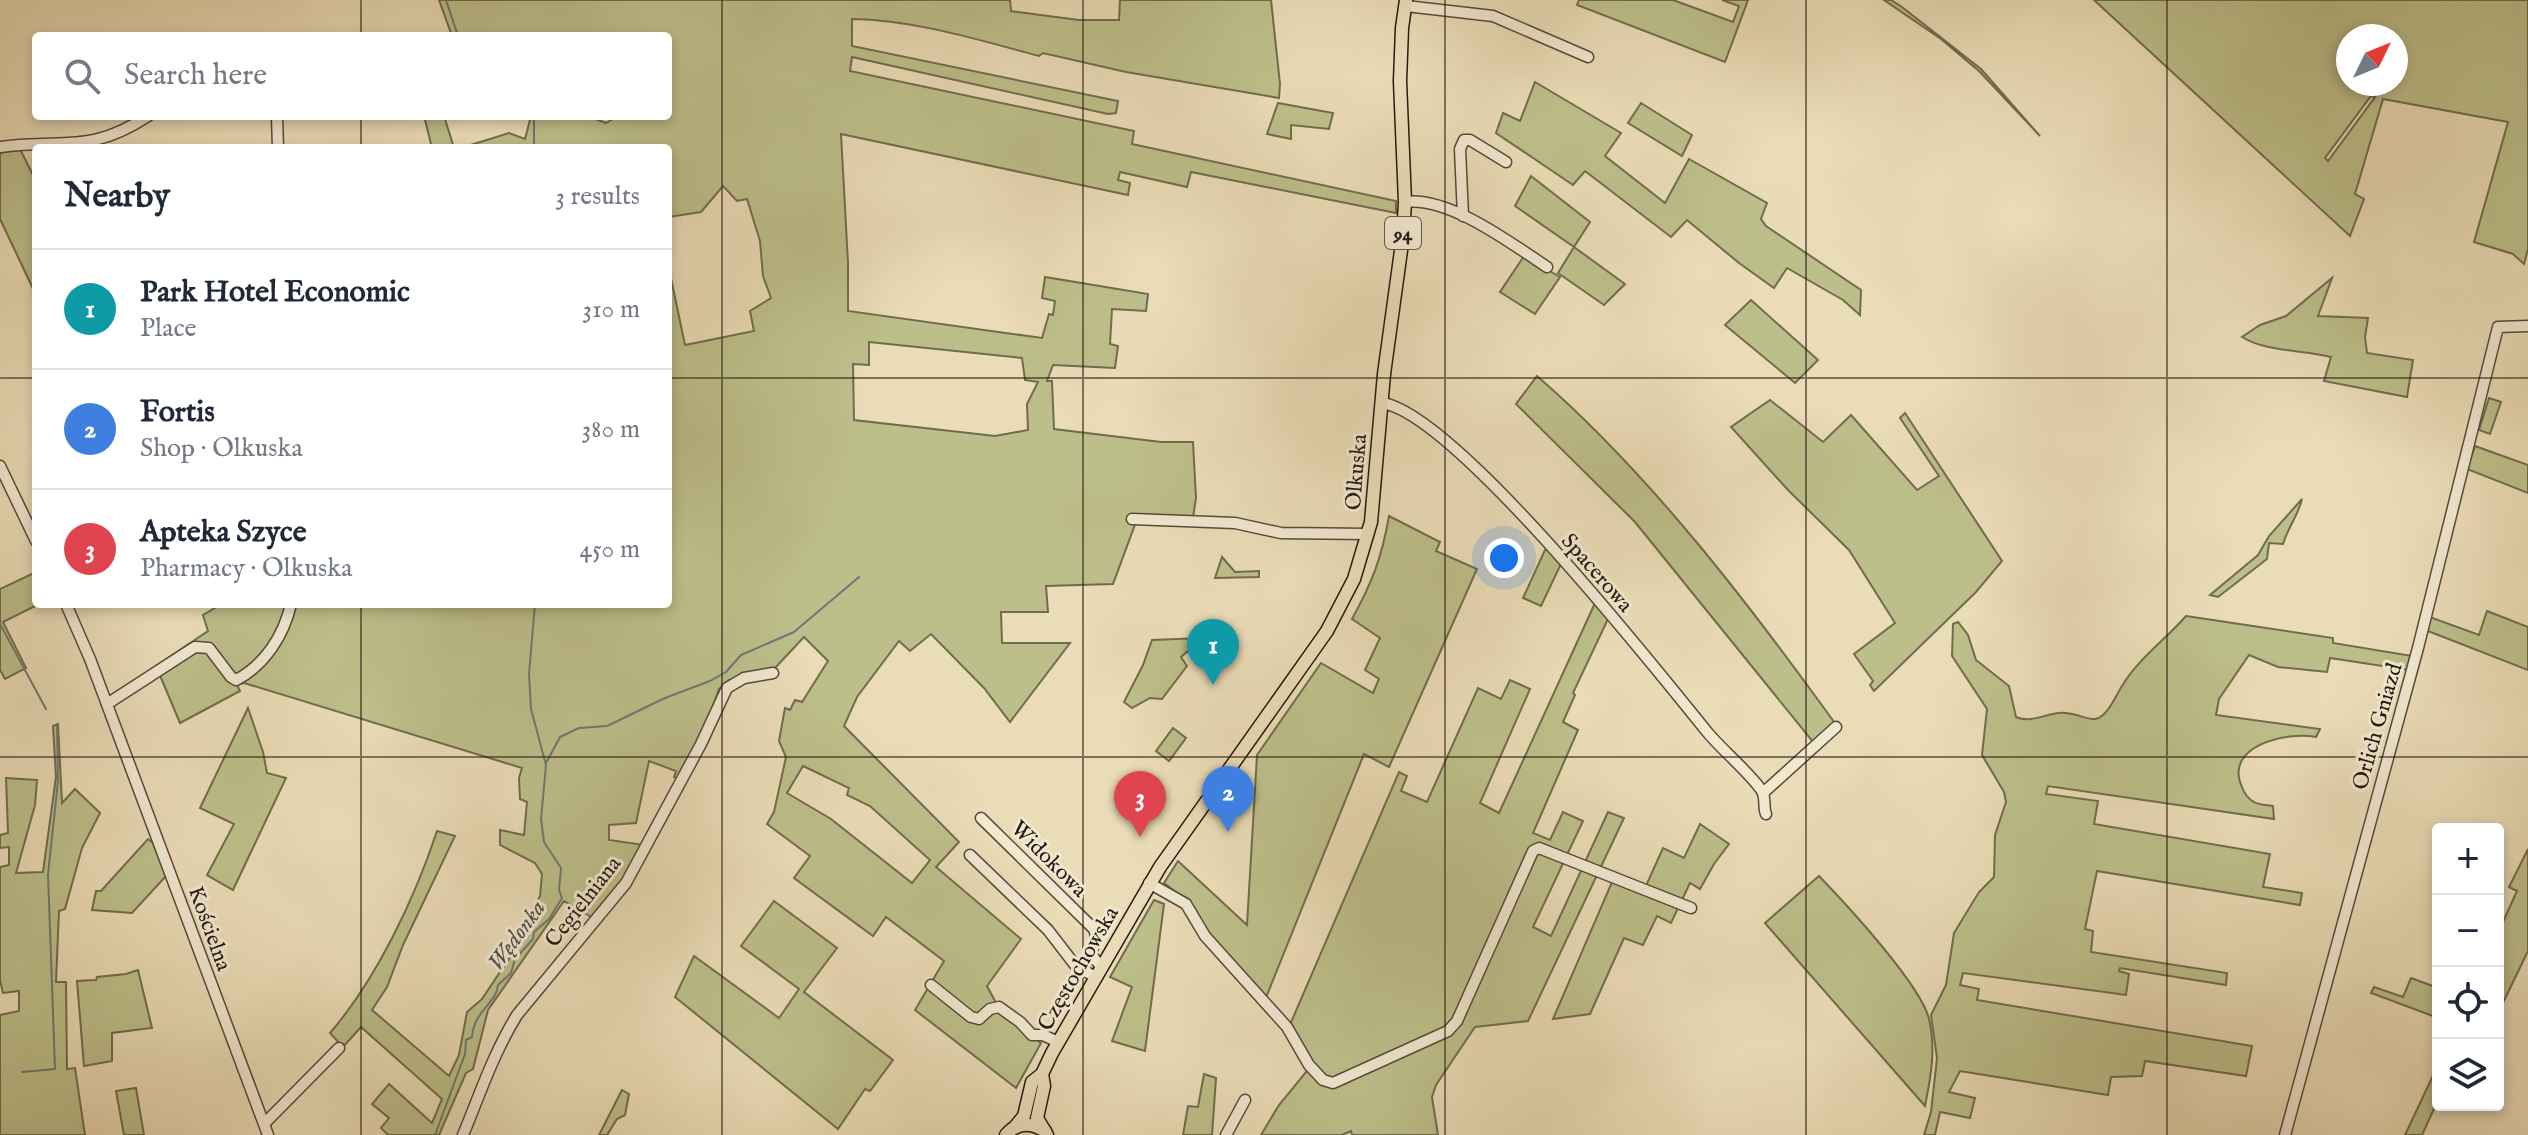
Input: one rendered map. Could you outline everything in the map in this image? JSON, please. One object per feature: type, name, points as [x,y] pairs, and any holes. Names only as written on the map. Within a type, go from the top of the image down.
[{"type":"main road","name":"Olkuska","points":[[1149,883],[1327,631],[1354,579],[1368,534],[1405,202],[1400,81],[1406,3]]},
{"type":"main road","name":"Częstochowska","points":[[1010,1131],[1024,1116],[1032,1082],[1042,1074],[1149,883]]},
{"type":"main road","name":"Częstochowska","points":[[1042,1074],[1044,1086],[1037,1114],[1046,1133]]},
{"type":"main road","name":"94","points":[[1010,1131],[1031,1125],[1046,1133]]},
{"type":"street","points":[[1406,3],[1493,16],[1588,57]]},
{"type":"street","points":[[64,144],[85,143],[123,131],[141,120]]},
{"type":"street","points":[[277,120],[278,144]]},
{"type":"street","points":[[1463,216],[1462,142],[1466,138],[1506,162]]},
{"type":"street","points":[[0,147],[32,145]]},
{"type":"street","points":[[1405,202],[1419,202],[1455,211],[1547,267]]},
{"type":"street","name":"Orlich Gniazd","points":[[2285,1135],[2418,648],[2498,327],[2528,326]]},
{"type":"street","name":"Spacerowa","points":[[1382,403],[1396,405],[1425,425],[1497,489],[1764,795]]},
{"type":"street","points":[[0,466],[32,533]]},
{"type":"street","points":[[1132,519],[1222,522],[1281,533],[1368,534]]},
{"type":"street","name":"Kościelna","points":[[68,608],[107,704],[266,1130]]},
{"type":"street","points":[[107,704],[195,647],[209,648],[236,680],[246,675],[282,634],[290,608]]},
{"type":"street","name":"Cegielniana","points":[[463,1135],[484,1077],[505,1034],[517,1015],[626,883],[706,734],[727,688],[744,678],[773,673]]},
{"type":"street","points":[[1766,814],[1764,795],[1836,727]]},
{"type":"street","name":"Widokowa","points":[[981,818],[1094,929],[1097,939],[1090,954],[1098,972]]},
{"type":"street","points":[[1149,883],[1186,904],[1205,936],[1287,1027],[1309,1065],[1323,1080],[1333,1083],[1448,1031],[1457,1021],[1533,851],[1539,848],[1691,908]]},
{"type":"street","points":[[970,855],[1048,930],[1075,965],[1098,972]]},
{"type":"street","points":[[931,985],[971,1017],[979,1019],[990,1009],[999,1007],[1032,1035],[1043,1035],[1058,1042]]},
{"type":"street","points":[[266,1130],[339,1048]]},
{"type":"street","points":[[1226,1135],[1245,1100]]},
{"type":"green space","points":[[439,0],[1010,0],[1011,11],[1079,20],[1119,20],[1120,0],[1271,0],[1279,98],[1126,72],[1043,53],[1039,56],[947,32],[876,20],[852,19],[852,46],[1118,101],[1116,113],[1108,114],[852,57],[850,71],[1134,131],[1132,144],[1396,201],[1396,213],[1191,172],[1187,187],[1120,172],[1118,180],[1130,183],[1128,195],[841,134],[848,311],[1042,338],[1049,314],[1053,315],[1055,301],[1042,298],[1045,277],[1148,294],[1146,311],[1112,309],[1110,344],[1118,346],[1115,368],[1053,365],[1047,381],[1052,381],[1054,429],[1161,442],[1193,442],[1196,498],[1192,524],[1136,522],[1113,584],[1046,586],[1048,612],[1001,612],[1002,643],[1070,643],[1010,722],[984,688],[931,634],[910,651],[899,641],[857,697],[844,726],[959,842],[936,867],[1021,939],[987,986],[1001,1012],[1041,1043],[1016,1088],[915,1010],[944,961],[886,917],[873,936],[794,878],[810,856],[767,824],[774,812],[786,757],[779,741],[785,708],[790,710],[795,700],[802,702],[828,661],[804,637],[774,669],[729,680],[719,689],[707,724],[677,778],[674,777],[676,771],[649,761],[636,823],[609,825],[609,840],[644,845],[593,918],[564,901],[488,1010],[473,1069],[466,1073],[439,1135],[388,1135],[381,1128],[389,1118],[372,1104],[389,1084],[432,1123],[442,1099],[361,1027],[343,1047],[330,1033],[363,988],[392,937],[437,831],[455,836],[403,945],[387,987],[372,1010],[449,1076],[459,1055],[467,1012],[482,999],[510,957],[540,896],[542,874],[535,863],[500,845],[500,830],[524,835],[527,802],[520,799],[522,768],[244,683],[237,685],[240,691],[180,723],[156,666],[208,631],[203,615],[215,608],[672,608],[672,283],[685,345],[754,331],[750,311],[771,298],[763,276],[760,241],[747,199],[737,201],[723,186],[701,212],[672,216],[672,144],[474,144],[509,133],[525,139],[530,120],[598,120],[606,123],[611,120],[672,120],[672,32],[451,32]],"holes":[[[869,342],[1022,358],[1025,380],[1038,382],[1027,404],[1028,430],[995,436],[854,420],[853,364],[869,365]],[[803,766],[849,788],[847,795],[870,806],[930,860],[912,883],[831,819],[787,793]]]},
{"type":"green space","points":[[1579,0],[1673,0],[1733,22],[1739,6],[1722,0],[1748,0],[1725,62],[1577,5]]},
{"type":"green space","points":[[1884,0],[1891,0],[1902,7],[1981,69],[2040,136],[1979,71],[1941,39]]},
{"type":"green space","points":[[2094,0],[2528,0],[2528,249],[2524,264],[2513,254],[2474,242],[2508,122],[2383,99],[2355,194],[2364,199],[2350,236]],"holes":[[[2371,96],[2375,97],[2328,161],[2325,158]]]},
{"type":"green space","points":[[1535,82],[1621,133],[1605,156],[1665,203],[1689,159],[1767,203],[1761,219],[1766,226],[1861,290],[1860,315],[1843,300],[1787,268],[1774,288],[1687,220],[1671,237],[1585,171],[1573,185],[1496,133],[1503,113],[1520,121]]},
{"type":"green space","points":[[1278,103],[1333,113],[1329,129],[1291,125],[1291,139],[1267,134]]},
{"type":"green space","points":[[1641,103],[1692,135],[1682,156],[1628,123]]},
{"type":"green space","points":[[425,120],[445,120],[453,144],[431,144]]},
{"type":"green space","points":[[20,149],[32,173],[32,287],[0,219],[0,153]]},
{"type":"green space","points":[[1531,176],[1590,222],[1574,247],[1515,206]]},
{"type":"green space","points":[[1574,247],[1625,284],[1604,305],[1558,273]]},
{"type":"green space","points":[[1524,256],[1560,277],[1535,314],[1500,292]]},
{"type":"green space","points":[[2332,278],[2318,316],[2368,318],[2365,337],[2367,353],[2413,360],[2407,397],[2324,381],[2331,357],[2274,348],[2242,337],[2260,325],[2286,316]]},
{"type":"green space","points":[[1751,300],[1818,360],[1795,383],[1725,325]]},
{"type":"green space","points":[[1537,376],[1619,455],[1696,542],[1837,726],[1813,742],[1635,522],[1516,404]]},
{"type":"green space","points":[[2489,398],[2501,402],[2490,434],[2479,430]]},
{"type":"green space","points":[[1770,400],[1823,442],[1851,415],[1917,490],[1939,476],[1900,418],[1905,413],[2002,561],[1976,592],[1874,691],[1870,685],[1873,681],[1854,654],[1895,623],[1849,550],[1788,490],[1731,427]]},
{"type":"green space","points":[[2475,446],[2528,465],[2528,493],[2467,469]]},
{"type":"green space","points":[[2302,499],[2283,544],[2269,543],[2267,559],[2218,597],[2210,595],[2258,555],[2269,536]]},
{"type":"green space","points":[[1389,516],[1440,542],[1436,551],[1477,569],[1389,767],[1364,754],[1265,1000],[1203,926],[1193,906],[1164,883],[1178,861],[1247,925],[1257,755],[1321,663],[1373,693],[1379,679],[1365,670],[1380,638],[1352,619],[1375,569]]},
{"type":"green space","points":[[1545,550],[1549,550],[1561,564],[1541,606],[1523,598]]},
{"type":"green space","points":[[1222,557],[1235,572],[1259,571],[1259,577],[1215,578]]},
{"type":"green space","points":[[32,574],[32,608],[3,622],[26,668],[5,679],[0,670],[0,589]]},
{"type":"green space","points":[[1595,603],[1608,619],[1573,693],[1575,695],[1563,722],[1578,730],[1533,833],[1550,840],[1563,812],[1583,821],[1533,927],[1551,936],[1608,812],[1624,818],[1528,1021],[1475,1027],[1436,1085],[1432,1097],[1438,1135],[1352,1135],[1351,1131],[1342,1135],[1261,1135],[1279,1105],[1311,1066],[1289,1027],[1399,772],[1407,776],[1401,791],[1427,802],[1478,688],[1501,699],[1510,680],[1530,689],[1480,803],[1499,813]]},
{"type":"green space","points":[[2487,611],[2528,627],[2528,670],[2428,631],[2430,617],[2479,635]]},
{"type":"green space","points":[[2186,616],[2333,638],[2333,643],[2412,656],[2408,670],[2330,658],[2327,672],[2278,667],[2249,655],[2219,699],[2216,715],[2320,729],[2316,737],[2290,737],[2261,744],[2241,761],[2239,773],[2244,792],[2254,802],[2273,806],[2274,819],[2048,786],[2046,794],[2098,801],[2094,824],[2270,854],[2263,887],[2302,893],[2300,905],[2097,871],[2085,929],[2093,931],[2091,952],[2227,973],[2226,985],[2120,968],[2119,971],[2129,974],[2126,995],[1963,973],[1960,985],[1979,989],[1977,1000],[2252,1046],[2246,1076],[2145,1061],[2142,1076],[2111,1077],[2108,1095],[1960,1071],[1949,1092],[1975,1098],[1970,1118],[1940,1112],[1935,1135],[1924,1135],[1931,1112],[1937,1058],[1931,1015],[1946,985],[1954,933],[1979,892],[1994,877],[1995,835],[2006,802],[2004,792],[1982,755],[1987,709],[1952,656],[1953,624],[1958,622],[1968,635],[1976,660],[2009,686],[2016,717],[2031,719],[2064,713],[2095,719],[2107,710],[2136,667]]},
{"type":"green space","points":[[1203,638],[1181,657],[1187,666],[1162,699],[1150,698],[1132,708],[1124,702],[1152,640]]},
{"type":"green space","points":[[248,708],[267,773],[286,778],[233,890],[207,875],[234,824],[200,808]]},
{"type":"green space","points":[[58,724],[62,803],[75,789],[100,813],[82,848],[65,909],[59,911],[56,982],[66,982],[67,1069],[75,1068],[85,1135],[0,1135],[0,1015],[19,1011],[19,991],[3,993],[0,980],[0,867],[9,865],[9,847],[0,848],[0,835],[8,833],[6,778],[37,780],[35,805],[16,873],[43,872],[56,777],[53,726]]},
{"type":"green space","points":[[1173,728],[1186,738],[1169,761],[1156,751]]},
{"type":"green space","points":[[1700,824],[1729,844],[1700,889],[1690,883],[1671,923],[1657,916],[1643,945],[1624,938],[1590,1014],[1553,1019],[1615,875],[1645,888],[1663,848],[1684,858]]},
{"type":"green space","points":[[148,839],[153,843],[166,876],[132,913],[92,910],[96,891],[101,891]]},
{"type":"green space","points":[[2528,849],[2528,951],[2504,1001],[2504,920],[2517,891],[2509,887]]},
{"type":"green space","points":[[1819,876],[1881,945],[1923,1004],[1929,1019],[1932,1052],[1925,1106],[1765,923]]},
{"type":"green space","points":[[1154,900],[1164,904],[1145,1051],[1112,1041],[1132,987],[1110,977]]},
{"type":"green space","points":[[774,901],[837,948],[804,992],[893,1060],[870,1091],[865,1089],[838,1129],[675,997],[694,956],[779,1018],[799,989],[741,946]]},
{"type":"green space","points":[[138,970],[152,1028],[112,1033],[112,1061],[84,1066],[77,981]]},
{"type":"green space","points":[[2411,978],[2432,986],[2432,1016],[2371,993],[2374,987],[2403,997]]},
{"type":"green space","points":[[1204,1074],[1216,1078],[1212,1135],[1183,1135],[1188,1106],[1198,1107]]},
{"type":"green space","points":[[2432,1078],[2433,1111],[2422,1135],[2405,1135]]},
{"type":"green space","points":[[136,1088],[144,1135],[124,1135],[116,1091]]},
{"type":"green space","points":[[622,1090],[629,1094],[625,1115],[617,1119],[607,1135],[599,1135]]},
{"type":"waterway","name":"Wędonka","points":[[446,0],[457,32]]},
{"type":"waterway","name":"Wędonka","points":[[534,120],[534,144]]},
{"type":"waterway","points":[[546,763],[560,737],[579,728],[607,726],[665,698],[710,681],[726,672],[741,655],[794,632],[859,577]]},
{"type":"waterway","name":"Wędonka","points":[[435,1135],[465,1054],[466,1040],[472,1037],[477,1020],[494,997],[498,985],[511,973],[515,959],[533,939],[534,932],[549,919],[562,898],[559,890],[561,868],[544,842],[541,819],[546,765],[531,709],[529,674],[535,608]]},
{"type":"waterway","points":[[0,624],[46,709]]},
{"type":"waterway","points":[[22,1072],[55,1069],[48,874],[58,781],[57,727]]},
{"type":"place","name":"Park Hotel Economic","points":[[1213,685]]},
{"type":"place","name":"Fortis","points":[[1228,832]]},
{"type":"place","name":"Apteka Szyce","points":[[1140,837]]}]
